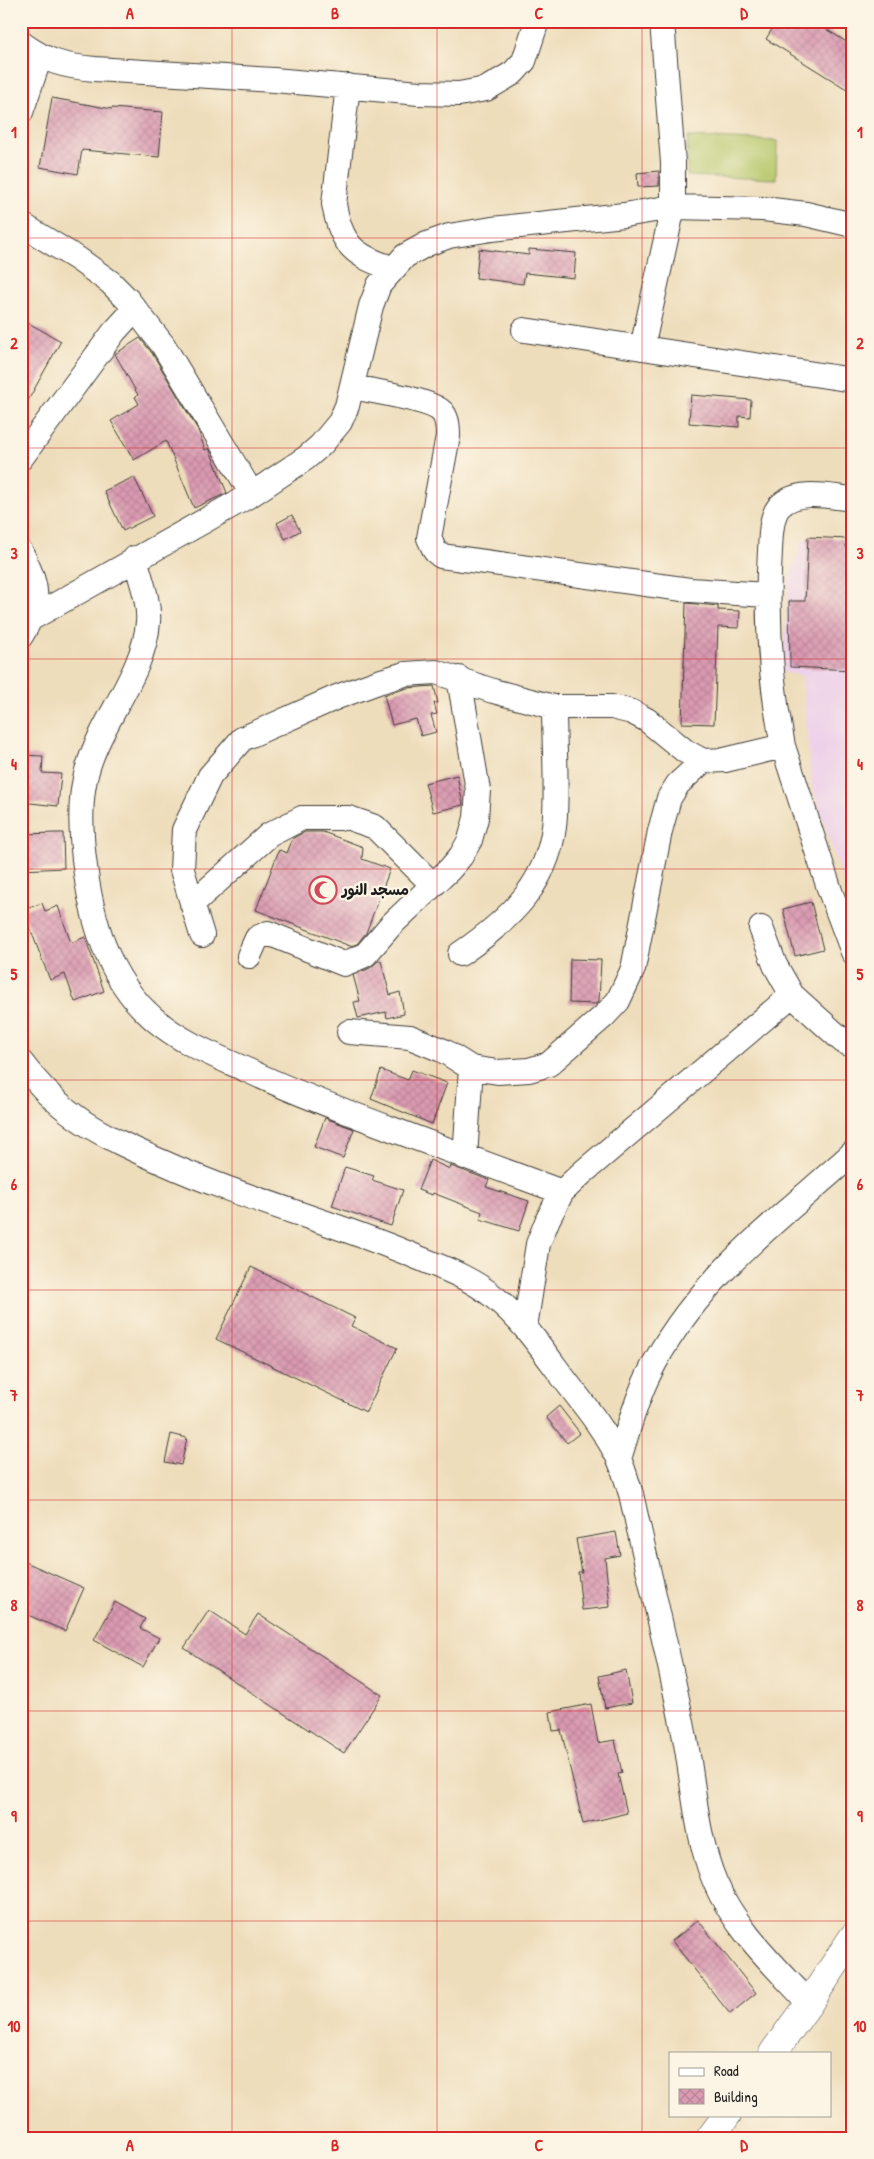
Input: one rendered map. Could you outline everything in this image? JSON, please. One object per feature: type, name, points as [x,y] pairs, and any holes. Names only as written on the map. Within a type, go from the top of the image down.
[{"type":"main road","points":[[774,2052],[809,2004],[853,1937]]},
{"type":"main road","points":[[710,2138],[726,2116]]},
{"type":"street","points":[[21,43],[40,56],[67,66],[449,94],[486,89],[504,80],[524,61],[537,21]]},
{"type":"street","points":[[642,348],[672,207],[673,163],[662,21]]},
{"type":"street","points":[[21,112],[40,56]]},
{"type":"street","points":[[348,86],[334,204],[337,223],[348,246],[372,261],[392,268]]},
{"type":"street","points":[[27,627],[135,558],[252,494],[322,445],[340,422],[353,387],[371,306],[379,285],[392,268],[405,256],[427,244],[449,236],[492,229],[624,215],[672,207],[763,210],[806,214],[853,225]]},
{"type":"street","points":[[21,224],[78,259],[110,282],[135,309],[163,345],[252,494]]},
{"type":"street","points":[[21,458],[114,332],[135,309]]},
{"type":"street","points":[[524,330],[853,380]]},
{"type":"street","points":[[353,387],[421,402],[433,406],[444,414],[448,436],[429,538],[435,551],[441,556],[690,590],[767,595]]},
{"type":"street","points":[[853,499],[812,495],[796,497],[778,507],[771,531],[767,595],[771,668],[783,746],[830,891],[853,952]]},
{"type":"street","points":[[21,552],[31,572],[36,589],[27,627]]},
{"type":"street","points":[[135,558],[148,620],[146,635],[128,681],[96,746],[85,778],[81,821],[88,895],[97,930],[120,978],[136,1000],[154,1019],[198,1048],[317,1101],[562,1192]]},
{"type":"street","points":[[202,934],[182,870],[184,830],[210,776],[242,740],[337,696],[378,682],[423,671],[436,672],[459,678],[493,691],[554,707],[612,707],[632,712],[647,720],[685,751],[703,761],[724,760],[783,746]]},
{"type":"street","points":[[249,956],[257,938],[268,933],[344,964],[365,955],[391,924],[461,856],[470,840],[476,818],[478,790],[459,678]]},
{"type":"street","points":[[460,954],[505,921],[521,904],[539,877],[552,839],[555,816],[554,707]]},
{"type":"street","points":[[349,1032],[410,1037],[444,1051],[471,1068],[498,1072],[529,1070],[550,1064],[604,1016],[618,1000],[633,969],[660,830],[669,798],[682,780],[703,761]]},
{"type":"street","points":[[192,904],[269,835],[302,818],[349,818],[375,827],[433,885]]},
{"type":"street","points":[[761,928],[775,965],[792,995],[836,1035],[853,1046]]},
{"type":"street","points":[[526,1327],[538,1244],[562,1192],[792,995]]},
{"type":"street","points":[[21,1062],[54,1100],[84,1124],[178,1169],[257,1200],[338,1226],[455,1273],[476,1284],[495,1298],[526,1327],[601,1428],[619,1459],[631,1494],[685,1739],[702,1837],[715,1882],[740,1925],[761,1952],[809,2004]]},
{"type":"street","points":[[465,1157],[471,1068]]},
{"type":"street","points":[[619,1459],[647,1378],[676,1326],[694,1303],[746,1248],[853,1153]]},
{"type":"shaded area","points":[[803,539],[853,545],[853,913],[811,783],[802,676],[783,672],[788,583]]},
{"type":"green space","points":[[688,137],[777,141],[776,179],[687,176]]},
{"type":"building","points":[[777,21],[813,21],[853,46],[853,93],[766,39]]},
{"type":"building","points":[[52,98],[112,109],[163,112],[159,157],[82,150],[78,174],[40,167]]},
{"type":"building","points":[[659,171],[659,186],[638,187],[637,173]]},
{"type":"building","points":[[479,249],[529,255],[529,249],[576,253],[574,278],[525,273],[523,284],[476,278]]},
{"type":"building","points":[[21,319],[61,341],[21,413]]},
{"type":"building","points":[[140,338],[152,353],[198,430],[205,450],[209,448],[227,493],[194,508],[166,441],[134,460],[111,421],[139,404],[135,397],[138,395],[115,354]]},
{"type":"building","points":[[691,395],[751,400],[750,417],[739,416],[739,427],[689,423]]},
{"type":"building","points":[[134,477],[153,516],[123,531],[104,491]]},
{"type":"building","points":[[292,515],[300,531],[285,539],[277,523]]},
{"type":"building","points":[[808,537],[847,539],[846,547],[853,547],[853,670],[790,667],[789,601],[805,601]]},
{"type":"building","points":[[686,603],[718,606],[718,610],[740,611],[739,628],[718,627],[714,724],[682,723]]},
{"type":"building","points":[[434,686],[438,703],[434,703],[437,714],[431,715],[436,732],[421,736],[416,719],[392,725],[384,695],[407,688]]},
{"type":"building","points":[[21,755],[43,756],[42,773],[61,774],[58,806],[21,802]]},
{"type":"building","points":[[457,775],[463,805],[433,812],[425,783]]},
{"type":"building","name":"مسجد النور","points":[[305,832],[323,832],[363,847],[362,859],[390,869],[366,933],[357,944],[350,946],[256,910],[279,850],[287,853],[293,838]]},
{"type":"building","points":[[63,833],[64,868],[21,870],[21,834]]},
{"type":"building","points":[[811,902],[823,949],[795,956],[783,909]]},
{"type":"building","points":[[42,903],[45,911],[58,906],[71,943],[85,937],[104,991],[75,1002],[65,974],[50,980],[23,910]]},
{"type":"building","points":[[570,959],[601,960],[599,1001],[597,1004],[569,1003]]},
{"type":"building","points":[[378,961],[381,961],[390,995],[400,992],[404,1014],[387,1018],[386,1012],[358,1018],[354,1002],[360,1001],[353,975],[370,968]]},
{"type":"building","points":[[381,1070],[408,1080],[412,1070],[447,1083],[432,1124],[371,1099]]},
{"type":"building","points":[[325,1118],[354,1129],[343,1158],[314,1147]]},
{"type":"building","points":[[430,1160],[450,1169],[451,1166],[489,1180],[486,1187],[529,1201],[519,1231],[480,1219],[482,1212],[433,1193],[432,1195],[418,1190]]},
{"type":"building","points":[[345,1167],[374,1176],[372,1180],[403,1190],[391,1226],[332,1206]]},
{"type":"building","points":[[251,1267],[355,1318],[351,1326],[397,1348],[366,1412],[216,1339]]},
{"type":"building","points":[[559,1406],[580,1433],[567,1443],[546,1417]]},
{"type":"building","points":[[171,1434],[187,1438],[181,1465],[165,1462]]},
{"type":"building","points":[[616,1532],[620,1555],[605,1558],[610,1607],[582,1610],[578,1572],[582,1572],[576,1539]]},
{"type":"building","points":[[21,1560],[84,1588],[65,1631],[21,1612]]},
{"type":"building","points":[[115,1602],[145,1619],[140,1628],[159,1638],[143,1667],[94,1640]]},
{"type":"building","points":[[209,1610],[245,1634],[258,1614],[382,1695],[344,1753],[184,1648]]},
{"type":"building","points":[[626,1670],[632,1703],[605,1708],[599,1676]]},
{"type":"building","points":[[591,1704],[598,1743],[615,1740],[622,1773],[618,1774],[627,1813],[583,1824],[561,1730],[553,1731],[550,1712]]},
{"type":"building","points":[[698,1920],[756,1993],[730,2014],[672,1941]]},
{"type":"place","name":"مسجد النور","points":[[323,890]]}]
